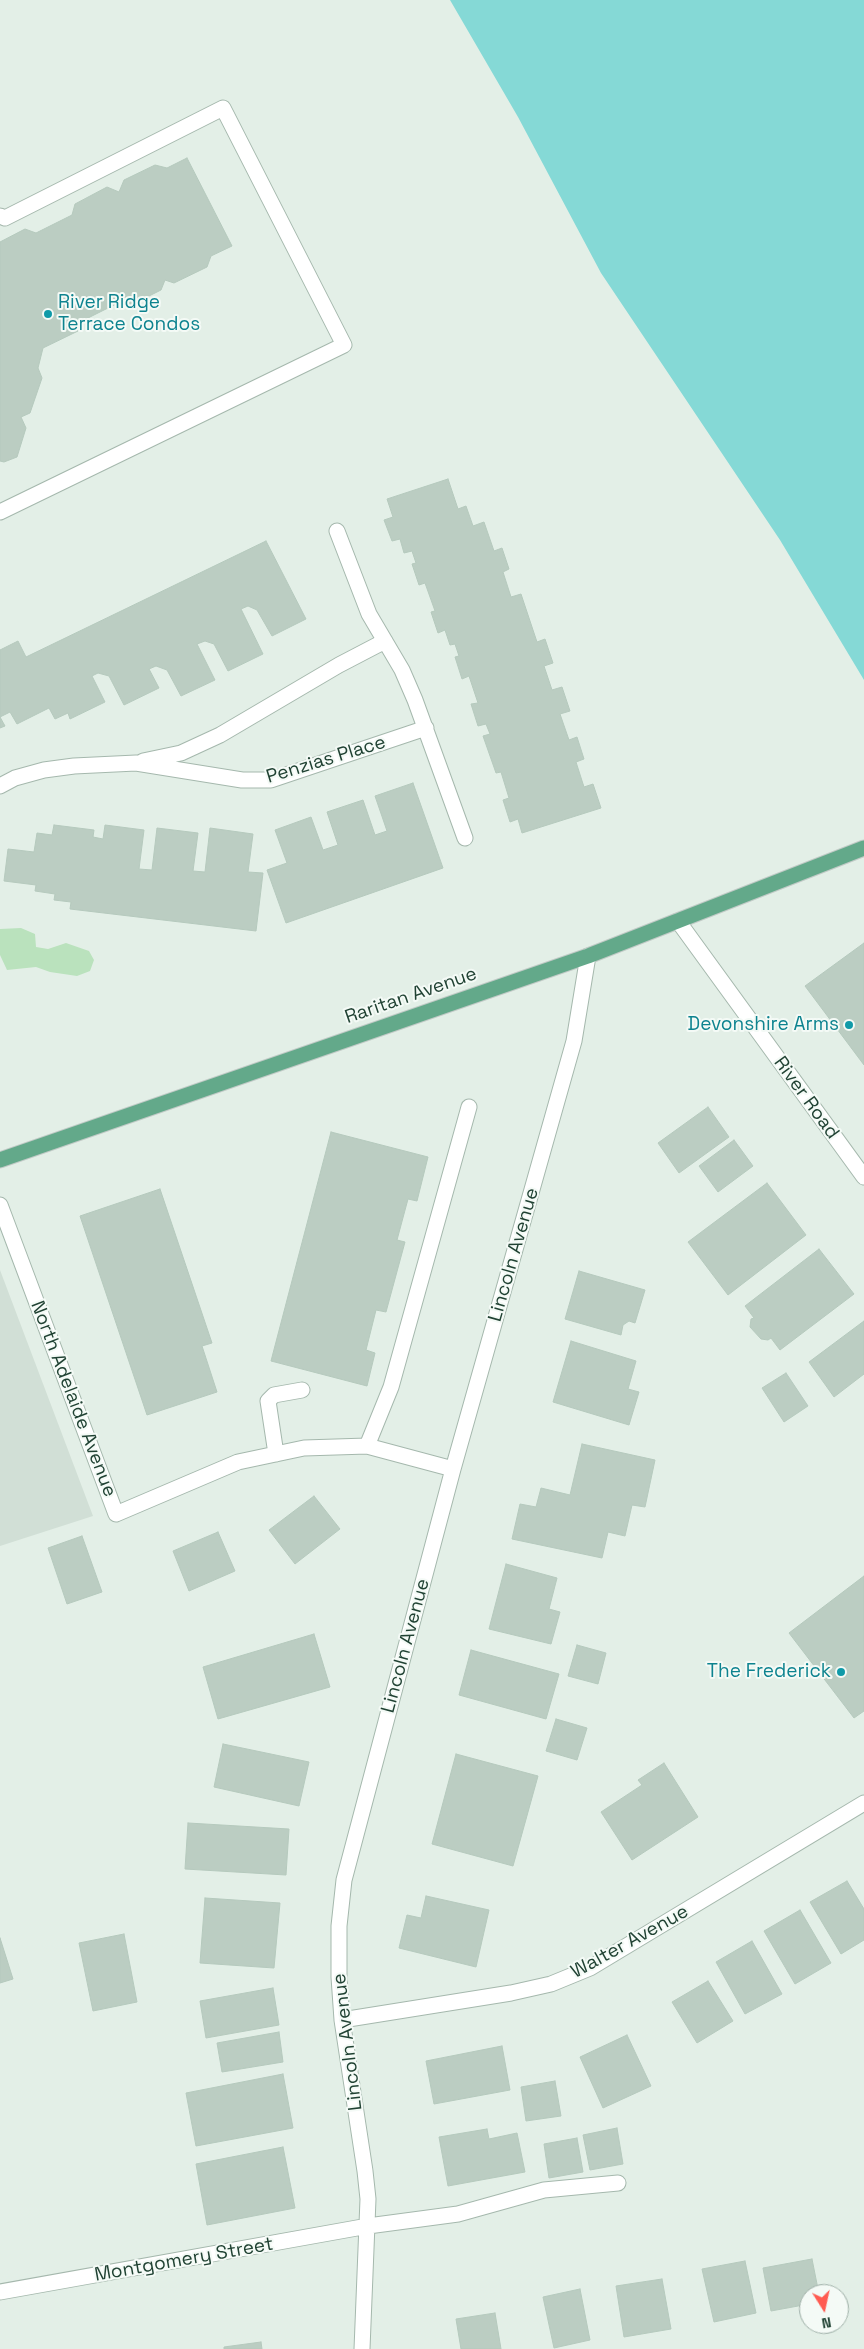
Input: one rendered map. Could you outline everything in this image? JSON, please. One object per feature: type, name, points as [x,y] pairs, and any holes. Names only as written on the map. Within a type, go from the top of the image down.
[{"type":"main road","name":"Raritan Avenue","points":[[0,1160],[588,956],[864,848]]},
{"type":"street","points":[[0,216],[5,218],[223,108],[344,345],[0,512]]},
{"type":"street","points":[[337,531],[368,614],[402,670],[426,728],[465,838]]},
{"type":"street","name":"Penzias Place","points":[[0,786],[15,778],[52,769],[136,763],[181,753],[220,735],[339,665],[384,641]]},
{"type":"street","name":"Penzias Place","points":[[136,763],[242,780],[271,780],[426,728]]},
{"type":"street","name":"River Road","points":[[678,921],[864,1177]]},
{"type":"street","name":"Lincoln Avenue","points":[[362,2349],[368,2226],[365,2171],[342,2020],[339,1977],[339,1926],[344,1880],[454,1469],[574,1041],[588,956]]},
{"type":"street","points":[[367,1446],[391,1387],[469,1107]]},
{"type":"street","name":"North Adelaide Avenue","points":[[0,1206],[116,1514],[238,1462],[304,1448],[367,1446],[454,1469]]},
{"type":"street","points":[[276,1454],[268,1401],[274,1394],[302,1390]]},
{"type":"street","name":"Walter Avenue","points":[[342,2020],[510,1993],[551,1984],[590,1968],[864,1804]]},
{"type":"street","name":"Montgomery Street","points":[[0,2292],[368,2226],[458,2214],[544,2190],[618,2183]]},
{"type":"shaded area","points":[[0,1270],[93,1516],[0,1546]]},
{"type":"green space","points":[[21,928],[35,934],[36,947],[48,949],[66,943],[89,951],[94,960],[90,971],[77,976],[50,972],[36,967],[7,970],[0,955],[0,929]]},
{"type":"water","points":[[450,0],[864,0],[864,680],[780,540],[601,273],[518,117]]},
{"type":"building","name":"River Ridge Terrace Condos","points":[[187,158],[232,246],[211,256],[207,267],[174,283],[165,280],[161,290],[127,307],[118,303],[80,322],[78,331],[43,348],[38,368],[42,378],[30,413],[21,417],[26,428],[17,457],[4,462],[0,461],[0,242],[25,229],[36,233],[72,215],[75,204],[107,187],[119,192],[124,180],[155,165],[167,168]]},
{"type":"building","points":[[448,479],[458,509],[466,506],[473,526],[484,522],[494,551],[502,548],[509,569],[503,572],[511,597],[521,594],[537,642],[545,639],[553,663],[544,666],[552,690],[562,687],[570,711],[560,714],[569,740],[577,737],[584,759],[576,762],[584,787],[593,784],[601,808],[522,833],[518,819],[510,822],[503,800],[509,798],[501,772],[496,773],[483,736],[490,734],[486,724],[478,726],[471,704],[478,703],[469,676],[462,679],[455,657],[459,656],[455,644],[450,645],[445,630],[438,633],[431,612],[435,611],[425,583],[419,585],[412,564],[416,563],[412,551],[404,553],[400,539],[392,541],[384,520],[393,517],[387,499]]},
{"type":"building","points":[[266,541],[306,619],[272,636],[257,610],[248,606],[241,609],[263,654],[228,671],[214,644],[205,641],[197,644],[215,680],[181,696],[167,670],[156,666],[149,669],[159,688],[124,705],[109,676],[98,673],[92,676],[105,702],[70,719],[68,713],[55,719],[49,708],[17,724],[10,712],[0,717],[0,650],[18,641],[26,657]]},
{"type":"building","points":[[0,717],[5,726],[0,728]]},
{"type":"building","points":[[413,783],[443,868],[286,923],[267,870],[287,863],[275,830],[311,817],[323,850],[338,845],[327,812],[363,800],[375,835],[387,831],[375,796]]},
{"type":"building","points":[[54,825],[94,830],[93,837],[103,839],[105,825],[144,830],[139,869],[152,870],[157,828],[198,833],[193,871],[205,872],[210,828],[253,834],[248,872],[263,873],[256,931],[70,909],[71,902],[54,900],[55,894],[35,891],[36,885],[4,881],[8,849],[34,852],[37,833],[52,835]]},
{"type":"building","name":"Devonshire Arms","points":[[864,943],[864,1065],[805,986]]},
{"type":"building","points":[[708,1107],[729,1137],[679,1173],[658,1143]]},
{"type":"building","points":[[331,1132],[428,1157],[417,1201],[408,1199],[397,1240],[405,1242],[386,1312],[376,1310],[366,1350],[375,1353],[367,1386],[271,1361]]},
{"type":"building","points":[[734,1140],[753,1166],[718,1192],[699,1166]]},
{"type":"building","points":[[767,1183],[806,1235],[728,1295],[688,1242]]},
{"type":"building","points":[[160,1189],[212,1343],[202,1346],[217,1392],[147,1415],[80,1216]]},
{"type":"building","points":[[819,1249],[854,1294],[780,1350],[771,1338],[768,1340],[761,1339],[750,1327],[751,1319],[754,1318],[745,1306]]},
{"type":"building","points":[[579,1271],[645,1290],[635,1323],[629,1321],[623,1325],[621,1335],[565,1319]]},
{"type":"building","points":[[864,1321],[864,1374],[834,1397],[809,1362]]},
{"type":"building","points":[[571,1341],[636,1361],[628,1389],[639,1392],[629,1425],[553,1402]]},
{"type":"building","points":[[786,1373],[808,1406],[784,1422],[762,1388]]},
{"type":"building","points":[[582,1444],[655,1460],[645,1507],[632,1505],[625,1536],[608,1532],[602,1558],[512,1539],[520,1504],[536,1507],[541,1488],[570,1495]]},
{"type":"building","points":[[314,1496],[340,1529],[295,1564],[269,1530]]},
{"type":"building","points":[[218,1532],[235,1571],[189,1591],[173,1551]]},
{"type":"building","points":[[82,1536],[102,1592],[67,1604],[48,1548]]},
{"type":"building","points":[[506,1564],[557,1578],[549,1609],[560,1612],[551,1644],[489,1629]]},
{"type":"building","name":"The Frederick","points":[[864,1576],[864,1711],[854,1718],[789,1633]]},
{"type":"building","points":[[314,1634],[330,1687],[218,1719],[203,1667]]},
{"type":"building","points":[[577,1645],[606,1653],[598,1684],[568,1676]]},
{"type":"building","points":[[471,1650],[559,1674],[546,1719],[459,1695]]},
{"type":"building","points":[[556,1719],[587,1728],[577,1760],[546,1751]]},
{"type":"building","points":[[223,1744],[309,1762],[299,1806],[214,1787]]},
{"type":"building","points":[[456,1754],[538,1776],[513,1866],[432,1844]]},
{"type":"building","points":[[664,1763],[698,1817],[632,1860],[601,1812],[642,1785],[638,1780]]},
{"type":"building","points":[[188,1823],[289,1829],[286,1875],[185,1869]]},
{"type":"building","points":[[847,1881],[864,1909],[864,1940],[841,1954],[810,1902]]},
{"type":"building","points":[[426,1896],[489,1910],[476,1967],[399,1948],[407,1915],[421,1918]]},
{"type":"building","points":[[205,1898],[280,1903],[274,1968],[200,1963]]},
{"type":"building","points":[[800,1910],[831,1963],[795,1984],[764,1931]]},
{"type":"building","points":[[124,1934],[137,2002],[93,2011],[79,1943]]},
{"type":"building","points":[[0,1938],[13,1979],[0,1983]]},
{"type":"building","points":[[752,1941],[782,1994],[745,2014],[716,1962]]},
{"type":"building","points":[[708,1981],[733,2021],[697,2043],[672,2002]]},
{"type":"building","points":[[273,1988],[279,2025],[206,2038],[200,2001]]},
{"type":"building","points":[[279,2032],[283,2062],[222,2072],[217,2043]]},
{"type":"building","points":[[627,2035],[651,2086],[603,2108],[580,2057]]},
{"type":"building","points":[[502,2046],[510,2090],[434,2104],[426,2061]]},
{"type":"building","points":[[283,2074],[293,2128],[196,2146],[186,2093]]},
{"type":"building","points":[[555,2081],[561,2116],[526,2121],[521,2087]]},
{"type":"building","points":[[617,2128],[623,2164],[590,2170],[583,2135]]},
{"type":"building","points":[[487,2129],[489,2139],[517,2133],[525,2172],[448,2186],[439,2137]]},
{"type":"building","points":[[577,2138],[583,2172],[549,2178],[544,2144]]},
{"type":"building","points":[[283,2147],[295,2208],[207,2225],[196,2164]]},
{"type":"building","points":[[812,2259],[817,2284],[799,2284],[799,2306],[771,2311],[763,2268]]},
{"type":"building","points":[[745,2261],[756,2313],[714,2322],[702,2269]]},
{"type":"building","points":[[662,2279],[671,2329],[624,2337],[616,2286]]},
{"type":"building","points":[[580,2289],[590,2340],[554,2348],[543,2297]]},
{"type":"building","points":[[495,2313],[501,2349],[461,2349],[456,2319]]},
{"type":"building","points":[[261,2342],[262,2349],[224,2349],[224,2347]]},
{"type":"place","name":"River Ridge Terrace Condos","points":[[48,314]]},
{"type":"place","name":"Devonshire Arms","points":[[849,1025]]},
{"type":"place","name":"The Frederick","points":[[841,1672]]}]
